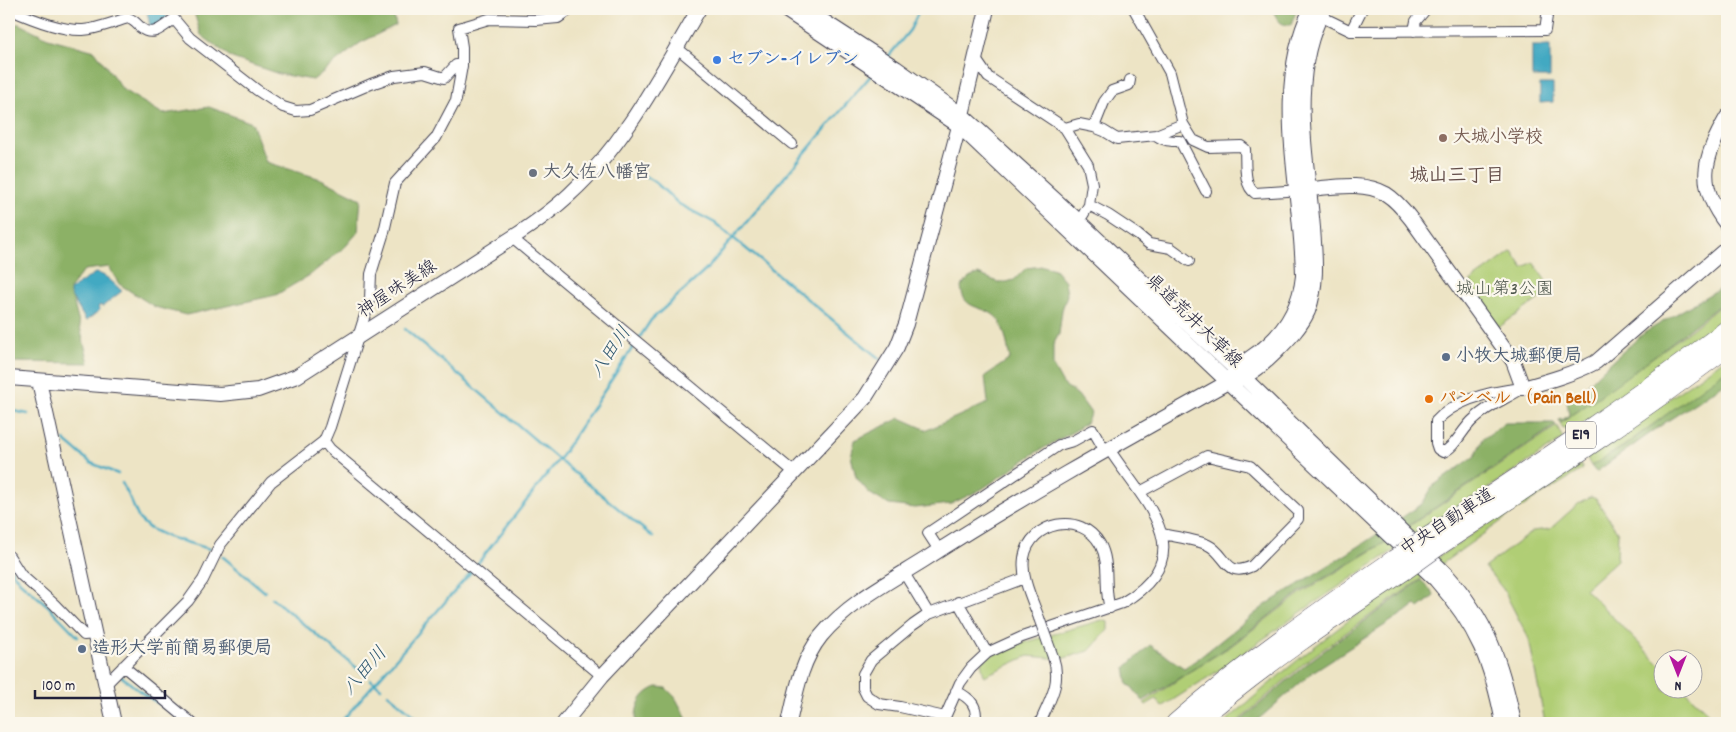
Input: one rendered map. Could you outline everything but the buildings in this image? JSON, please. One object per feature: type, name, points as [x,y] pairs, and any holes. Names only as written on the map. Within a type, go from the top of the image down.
[{"type":"highway","name":"中央自動車道","points":[[1175,723],[1204,697],[1276,642],[1434,541],[1564,446],[1668,374],[1727,329]]},
{"type":"highway","name":"中央自動車道","points":[[1434,541],[1572,458],[1678,385],[1727,348]]},
{"type":"highway","name":"中央自動車道","points":[[1196,723],[1283,654],[1340,614],[1400,564]]},
{"type":"street","points":[[9,9],[48,24],[72,30],[86,30],[128,18],[144,30],[151,32],[156,31],[174,19],[190,38],[250,84],[283,107],[296,111],[310,110],[370,84],[394,76],[426,72],[444,78],[456,65],[462,66]]},
{"type":"street","points":[[106,684],[188,602],[203,580],[220,545],[271,482],[324,441],[330,428],[370,299],[371,274],[384,232],[395,183],[436,138],[456,100],[462,66],[462,46],[459,28],[489,19],[536,20],[558,18],[571,9]]},
{"type":"street","name":"神屋味美線","points":[[9,378],[220,394],[258,390],[297,376],[543,218],[570,195],[625,131],[646,100],[698,9]]},
{"type":"street","name":"県道荒井大草線","points":[[784,9],[871,59]]},
{"type":"street","name":"県道荒井大草線","points":[[805,9],[871,59],[960,120],[1240,374],[1446,574],[1461,590],[1476,612],[1496,653],[1514,723]]},
{"type":"street","points":[[564,723],[602,676],[865,398],[897,347],[914,298],[987,9]]},
{"type":"street","points":[[1134,9],[1170,73],[1183,124],[1193,140],[1208,147],[1240,146],[1245,149],[1246,170],[1249,185],[1253,192],[1260,194],[1367,187],[1374,188],[1396,201],[1411,218],[1513,361],[1523,388]]},
{"type":"street","points":[[1351,31],[1362,9]]},
{"type":"street","points":[[1414,31],[1416,21],[1426,9]]},
{"type":"street","points":[[789,723],[797,686],[807,658],[822,636],[842,614],[977,526],[1272,356],[1289,340],[1301,324],[1309,306],[1316,275],[1303,190],[1303,87],[1309,46],[1318,11],[1351,31],[1545,30],[1548,9]]},
{"type":"street","points":[[676,46],[792,144]]},
{"type":"street","points":[[974,58],[988,77],[1065,128],[1088,165],[1092,184],[1089,205],[1074,225]]},
{"type":"street","points":[[1094,127],[1104,102],[1112,91],[1129,86],[1130,80]]},
{"type":"street","points":[[1727,117],[1709,153],[1706,173],[1713,204],[1727,225]]},
{"type":"street","points":[[1065,128],[1079,124],[1094,127],[1117,139],[1156,135],[1183,124]]},
{"type":"street","points":[[1156,135],[1166,140],[1180,141],[1206,191]]},
{"type":"street","points":[[1089,205],[1138,235],[1149,244],[1171,248],[1189,261]]},
{"type":"street","name":"県道荒井大草線","points":[[1074,225],[1228,382],[1452,597],[1486,656],[1504,723]]},
{"type":"street","points":[[512,238],[795,473]]},
{"type":"street","points":[[1523,388],[1490,405],[1473,419],[1449,450],[1443,452],[1438,449],[1436,444],[1436,421],[1447,410],[1462,402],[1562,377],[1580,371],[1596,362],[1727,248]]},
{"type":"street","points":[[39,381],[114,723]]},
{"type":"street","points":[[938,550],[928,533],[1059,445],[1073,441],[1093,430],[1151,507],[1163,534],[1162,556],[1152,577],[1136,595],[1110,608],[1022,637],[987,654],[968,672],[956,691],[944,720],[900,707],[879,704],[867,696],[863,688],[863,674],[872,660],[929,614],[1025,578]]},
{"type":"street","points":[[324,441],[330,449],[602,676]]},
{"type":"street","points":[[1140,492],[1207,456],[1250,466],[1298,512],[1298,518],[1252,566],[1244,570],[1232,568],[1209,546],[1163,534]]},
{"type":"street","points":[[1040,723],[1056,685],[1057,673],[1025,578],[1024,557],[1034,538],[1053,525],[1064,523],[1082,527],[1096,538],[1103,551],[1106,565],[1106,589],[1110,608]]},
{"type":"street","points":[[9,556],[21,575],[54,604],[84,635],[96,634]]},
{"type":"street","points":[[904,573],[929,614]]},
{"type":"street","points":[[958,602],[987,654]]},
{"type":"street","points":[[123,666],[192,723]]},
{"type":"street","points":[[956,691],[972,701],[976,708],[975,723]]},
{"type":"green space","points":[[193,9],[392,9],[396,25],[360,43],[313,80],[279,74],[232,58],[201,35]]},
{"type":"green space","points":[[1272,9],[1297,9],[1291,25],[1287,25],[1281,23]]},
{"type":"green space","points":[[9,24],[20,24],[48,38],[95,51],[123,90],[163,114],[209,107],[252,123],[266,162],[321,179],[361,199],[358,232],[346,246],[310,275],[276,295],[186,315],[155,307],[119,284],[109,267],[84,270],[70,288],[89,363],[9,362]]},
{"type":"green space","name":"城山第3公園","points":[[1512,251],[1523,268],[1533,262],[1552,290],[1499,327],[1479,301],[1471,281]]},
{"type":"green space","points":[[1043,266],[1055,269],[1065,281],[1067,295],[1062,310],[1059,334],[1053,345],[1053,366],[1063,384],[1078,395],[1091,413],[1086,423],[1035,453],[982,489],[951,504],[915,508],[889,505],[869,493],[856,477],[851,456],[855,440],[900,418],[927,430],[988,403],[985,376],[1010,359],[1002,326],[997,318],[970,304],[963,295],[961,287],[969,278],[978,274],[998,282],[1006,282],[1014,280],[1026,268]]},
{"type":"green space","points":[[1727,284],[1727,299],[1666,347],[1560,423],[1560,419],[1562,420],[1569,415],[1567,401],[1573,399],[1644,333]]},
{"type":"green space","points":[[1727,300],[1727,320],[1570,434],[1567,429],[1563,429],[1560,424],[1692,329]]},
{"type":"green space","points":[[1727,357],[1727,368],[1714,380],[1622,447],[1591,466],[1587,458]]},
{"type":"green space","points":[[1727,369],[1727,382],[1666,422],[1596,472],[1591,466],[1623,447]]},
{"type":"green space","points":[[1505,423],[1554,423],[1556,425],[1382,544],[1300,592],[1231,645],[1143,701],[1131,686],[1128,685],[1125,668],[1150,645],[1184,668],[1267,604],[1422,504],[1433,486],[1475,456],[1483,439]]},
{"type":"green space","points":[[1557,426],[1563,439],[1311,605],[1224,667],[1162,707],[1156,699],[1146,705],[1144,703],[1231,646],[1301,593],[1383,544]]},
{"type":"green space","points":[[1579,463],[1583,469],[1514,512],[1308,660],[1236,723],[1224,723],[1298,660],[1373,603],[1460,542]]},
{"type":"green space","points":[[1591,497],[1596,499],[1618,533],[1617,560],[1585,589],[1654,659],[1654,700],[1695,700],[1719,723],[1545,723],[1529,639],[1503,589],[1485,567],[1533,531],[1550,529],[1578,504]]},
{"type":"green space","points":[[1421,580],[1433,592],[1434,596],[1419,608],[1416,605],[1314,671],[1254,723],[1238,723],[1310,661]]},
{"type":"green space","points":[[1102,620],[1108,622],[1108,630],[1089,651],[1061,659],[1028,656],[984,676],[981,662],[999,650]]},
{"type":"green space","points":[[657,687],[666,688],[675,697],[689,723],[636,723],[640,701],[647,693]]},
{"type":"water","points":[[149,9],[164,9],[167,15],[166,20],[154,28],[150,27],[147,11]]},
{"type":"water","points":[[1532,46],[1550,46],[1550,77],[1532,77]]},
{"type":"water","points":[[1540,84],[1553,84],[1553,102],[1540,103]]},
{"type":"water","points":[[95,273],[106,277],[122,291],[102,307],[101,305],[98,307],[100,310],[86,321],[70,294],[70,290]]},
{"type":"waterway","name":"八田川","points":[[888,57],[910,30],[920,9]]},
{"type":"waterway","name":"八田川","points":[[638,340],[651,320],[705,271],[872,74]]},
{"type":"waterway","points":[[614,163],[637,171],[656,183],[679,204],[715,223],[880,359]]},
{"type":"waterway","points":[[405,329],[653,537]]},
{"type":"waterway","name":"八田川","points":[[475,567],[562,455],[635,344]]},
{"type":"waterway","points":[[9,410],[28,414]]},
{"type":"waterway","points":[[64,440],[91,463],[118,474]]},
{"type":"waterway","points":[[122,483],[139,519],[149,528],[168,537],[210,549]]},
{"type":"waterway","points":[[222,556],[265,592]]},
{"type":"waterway","points":[[9,567],[20,582],[47,605],[78,637]]},
{"type":"waterway","name":"八田川","points":[[340,723],[472,571]]},
{"type":"waterway","points":[[272,598],[363,673]]},
{"type":"waterway","points":[[121,676],[142,693],[167,709]]},
{"type":"waterway","name":"八田川","points":[[370,679],[381,688]]},
{"type":"waterway","points":[[388,694],[423,723]]},
{"type":"waterway","points":[[177,716],[182,723]]},
{"type":"place","name":"セブン-イレブン","points":[[717,60]]},
{"type":"place","name":"大城小学校","points":[[1443,138]]},
{"type":"place","name":"大久佐八幡宮","points":[[533,173]]},
{"type":"place","name":"小牧大城郵便局","points":[[1446,357]]},
{"type":"place","name":"パンベル （Pain Bell）","points":[[1429,399]]},
{"type":"place","name":"造形大学前簡易郵便局","points":[[82,649]]},
{"type":"district","name":"城山三丁目","points":[[1457,177]]}]
